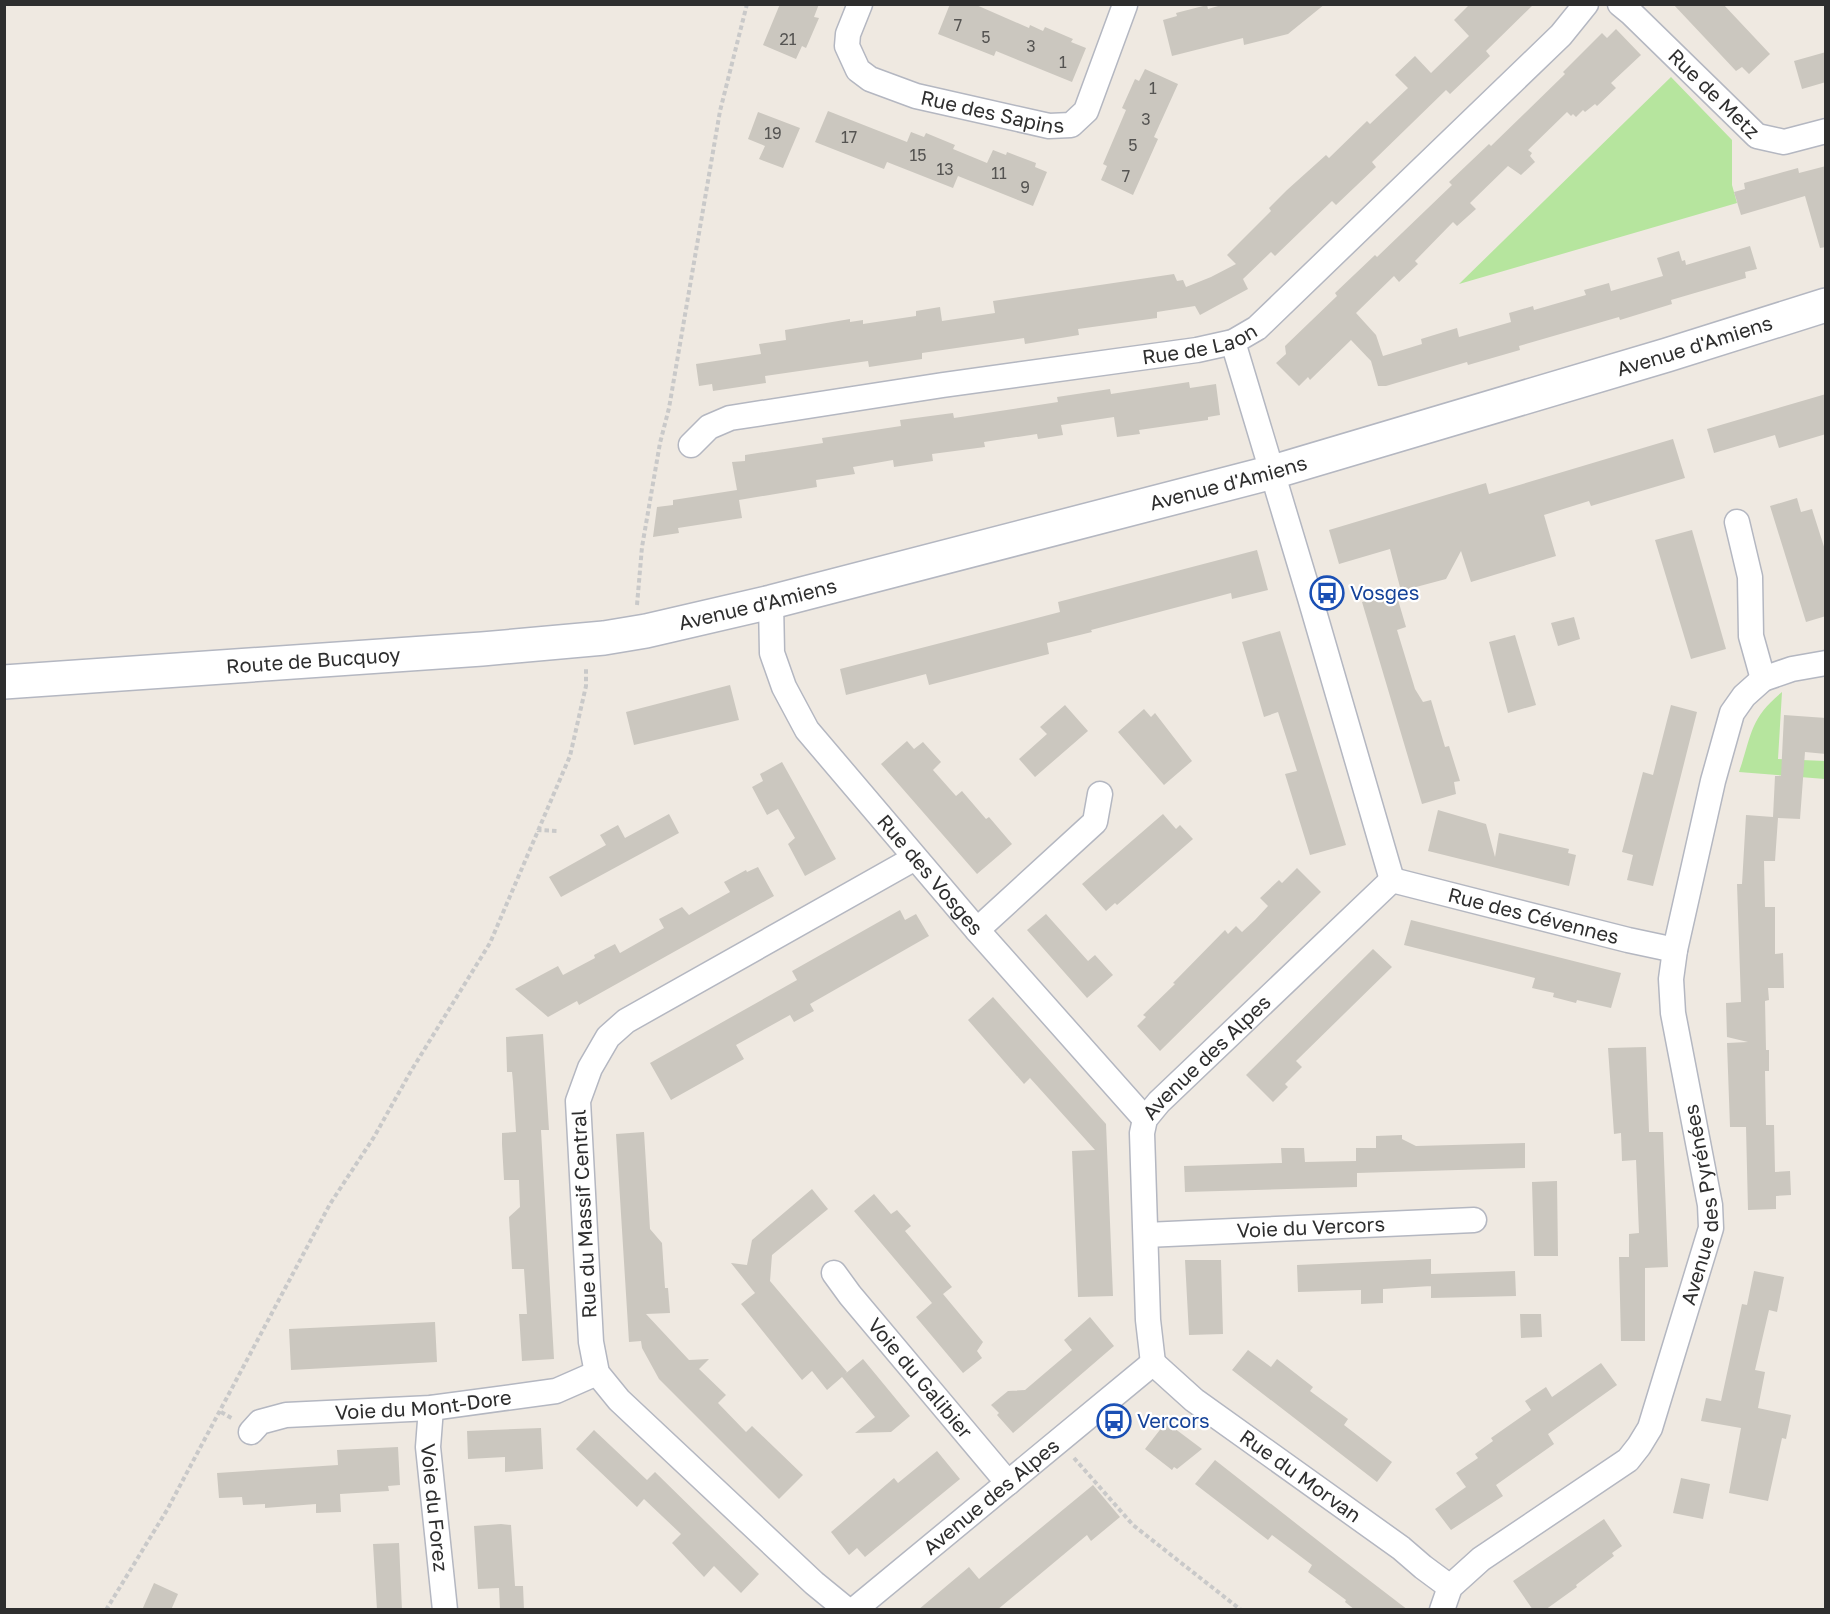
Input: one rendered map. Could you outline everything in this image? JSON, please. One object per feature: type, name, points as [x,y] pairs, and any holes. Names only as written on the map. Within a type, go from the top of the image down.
[{"type":"main road","name":"Avenue d'Amiens","points":[[629,634],[771,602],[1273,472],[1667,355],[1826,305]]},
{"type":"main road","name":"Route de Bucquoy","points":[[4,682],[482,649],[629,634]]},
{"type":"street","name":"Rue des Sapins","points":[[861,4],[848,34],[847,46],[858,70],[870,79],[916,96],[1048,126],[1071,125],[1086,111],[1125,5]]},
{"type":"street","points":[[1120,4],[1125,5]]},
{"type":"street","name":"Rue de Laon","points":[[691,445],[709,427],[730,418],[943,385],[1197,350],[1233,342],[1257,328],[1561,35],[1586,4]]},
{"type":"street","name":"Rue de Metz","points":[[1620,4],[1756,136],[1784,142],[1826,131]]},
{"type":"street","points":[[1233,342],[1392,880]]},
{"type":"street","points":[[1737,522],[1750,577],[1751,636],[1763,679]]},
{"type":"street","name":"Rue des Vosges","points":[[771,602],[772,653],[795,710],[807,730],[977,930],[1145,1119]]},
{"type":"street","name":"Avenue des Pyrénées","points":[[1446,1598],[1481,1559],[1628,1460],[1650,1428],[1711,1228],[1710,1205],[1673,1013],[1671,979],[1675,950],[1713,781],[1732,713],[1744,696],[1763,679],[1792,669],[1826,663]]},
{"type":"street","points":[[977,930],[1095,822],[1100,794]]},
{"type":"street","name":"Rue du Massif Central","points":[[597,1373],[591,1342],[578,1101],[590,1068],[608,1037],[626,1022],[915,858]]},
{"type":"street","name":"Rue des Cévennes","points":[[1392,880],[1675,950]]},
{"type":"street","name":"Avenue des Alpes","points":[[854,1610],[1153,1363],[1148,1320],[1142,1133],[1145,1119],[1392,880]]},
{"type":"street","name":"Voie du Vercors","points":[[1146,1235],[1474,1220]]},
{"type":"street","name":"Voie du Galibier","points":[[834,1273],[1008,1483]]},
{"type":"street","name":"Rue du Morvan","points":[[1153,1363],[1194,1400],[1401,1548],[1423,1568],[1446,1598]]},
{"type":"street","points":[[597,1373],[628,1408],[814,1583],[847,1610]]},
{"type":"street","name":"Voie du Mont-Dore","points":[[251,1431],[260,1422],[286,1415],[431,1408],[556,1391],[597,1373]]},
{"type":"street","name":"Voie du Forez","points":[[431,1408],[428,1447],[445,1610]]},
{"type":"path","points":[[629,634],[660,443],[669,408],[720,111],[747,4]]},
{"type":"path","points":[[106,1610],[167,1510],[330,1204],[374,1137],[411,1071],[490,943],[570,756],[586,686],[586,658],[582,640]]},
{"type":"path","points":[[537,830],[558,831]]},
{"type":"path","points":[[1061,1440],[1076,1461],[1133,1525],[1241,1610]]},
{"type":"green space","points":[[1671,77],[1732,140],[1732,185],[1737,203],[1459,284]]},
{"type":"green space","points":[[1782,692],[1778,759],[1825,761],[1825,779],[1739,772],[1757,719]]},
{"type":"building","points":[[780,4],[819,4],[814,17],[819,18],[806,48],[802,46],[796,59],[763,45]]},
{"type":"building","points":[[950,4],[974,4],[1029,28],[1030,25],[1043,31],[1045,27],[1073,39],[1071,42],[1086,48],[1072,82],[996,51],[994,56],[938,34]]},
{"type":"building","points":[[1225,4],[1325,4],[1288,34],[1244,45],[1243,38],[1172,56],[1163,20],[1177,16],[1176,13],[1207,5],[1208,9]]},
{"type":"building","points":[[1470,4],[1534,4],[1486,51],[1490,56],[1450,94],[1446,90],[1372,162],[1376,167],[1336,205],[1332,201],[1275,256],[1271,252],[1243,279],[1248,289],[1200,315],[1195,306],[1157,312],[1157,318],[1078,329],[1079,335],[1025,344],[1024,338],[922,353],[922,359],[869,367],[868,361],[765,376],[766,383],[713,391],[712,384],[699,386],[696,364],[761,354],[759,344],[786,340],[785,330],[850,319],[850,322],[863,320],[863,324],[916,316],[916,311],[940,307],[942,321],[995,313],[993,301],[1174,274],[1177,281],[1183,280],[1186,287],[1211,277],[1236,264],[1227,255],[1271,211],[1269,208],[1287,190],[1326,155],[1329,158],[1367,121],[1370,124],[1408,88],[1395,75],[1415,56],[1431,73],[1469,36],[1454,20]]},
{"type":"building","points":[[1673,4],[1723,4],[1770,54],[1749,74],[1742,67],[1736,71]]},
{"type":"building","points":[[1616,29],[1641,55],[1611,83],[1616,88],[1597,106],[1595,104],[1585,112],[1583,110],[1576,117],[1567,112],[1528,150],[1532,153],[1530,156],[1535,162],[1521,175],[1508,166],[1470,203],[1476,209],[1457,226],[1453,222],[1415,261],[1418,264],[1399,282],[1394,276],[1356,313],[1376,335],[1383,356],[1422,344],[1421,339],[1457,328],[1459,337],[1511,322],[1509,313],[1533,306],[1534,310],[1586,295],[1584,290],[1609,283],[1611,291],[1663,276],[1657,258],[1679,251],[1686,265],[1750,246],[1757,269],[1745,272],[1746,278],[1671,300],[1672,304],[1519,346],[1520,350],[1468,365],[1467,362],[1386,386],[1378,386],[1371,361],[1351,340],[1310,380],[1308,377],[1299,386],[1276,363],[1286,354],[1285,346],[1337,296],[1335,293],[1375,255],[1377,257],[1452,185],[1449,182],[1489,144],[1491,146],[1565,74],[1563,72],[1602,33],[1607,38]]},
{"type":"building","points":[[1826,52],[1826,82],[1802,89],[1794,61]]},
{"type":"building","points":[[1145,69],[1178,84],[1154,137],[1158,139],[1133,195],[1101,180],[1107,166],[1103,164],[1126,110],[1122,108],[1135,79],[1139,81]]},
{"type":"building","points":[[828,111],[907,142],[911,132],[924,137],[926,133],[955,145],[953,149],[987,163],[993,150],[1006,155],[1007,152],[1036,163],[1035,167],[1047,172],[1033,206],[958,176],[953,188],[887,162],[884,169],[815,142]]},
{"type":"building","points":[[758,112],[800,128],[783,168],[759,159],[765,146],[748,139]]},
{"type":"building","points":[[1826,166],[1826,247],[1820,248],[1805,196],[1741,215],[1734,192],[1745,189],[1744,183],[1798,168],[1799,173]]},
{"type":"building","points":[[1189,382],[1190,388],[1216,384],[1220,415],[1208,417],[1208,420],[1139,430],[1140,434],[1117,437],[1114,417],[1061,425],[1063,435],[1038,439],[1037,434],[984,442],[985,447],[932,454],[933,461],[894,467],[893,460],[853,467],[855,474],[816,480],[817,487],[739,500],[742,518],[678,528],[679,533],[653,537],[657,507],[673,505],[673,500],[737,490],[732,462],[745,461],[745,455],[823,443],[822,438],[901,426],[900,420],[953,413],[954,418],[1058,402],[1057,397],[1110,389],[1111,394]]},
{"type":"building","points":[[1826,394],[1826,434],[1779,448],[1775,435],[1714,453],[1707,429]]},
{"type":"building","points":[[1673,439],[1685,478],[1591,506],[1589,501],[1544,515],[1556,556],[1471,582],[1461,551],[1446,579],[1401,591],[1390,549],[1339,564],[1329,530],[1486,483],[1489,494]]},
{"type":"building","points":[[1797,498],[1801,512],[1812,509],[1826,553],[1826,616],[1806,622],[1770,506]]},
{"type":"building","points":[[1692,530],[1726,649],[1691,659],[1655,540]]},
{"type":"building","points":[[1257,550],[1268,590],[1232,599],[1231,593],[1091,630],[1092,632],[1047,643],[1049,654],[929,685],[926,674],[846,695],[840,669],[1060,612],[1058,602]]},
{"type":"building","points":[[1396,593],[1406,627],[1397,630],[1415,689],[1423,702],[1431,700],[1445,747],[1449,746],[1460,781],[1454,782],[1456,794],[1422,804],[1362,602]]},
{"type":"building","points":[[1574,617],[1580,639],[1558,646],[1551,623]]},
{"type":"building","points":[[1280,631],[1346,845],[1310,855],[1285,774],[1297,771],[1278,712],[1264,717],[1242,642]]},
{"type":"building","points":[[1515,635],[1536,705],[1508,713],[1489,642]]},
{"type":"building","points":[[730,685],[739,720],[634,745],[626,712]]},
{"type":"building","points":[[1065,705],[1088,731],[1035,777],[1019,759],[1047,734],[1040,727]]},
{"type":"building","points":[[1671,705],[1697,712],[1653,886],[1627,880],[1633,855],[1622,852],[1643,772],[1653,775]]},
{"type":"building","points":[[1144,709],[1151,717],[1155,713],[1192,761],[1164,785],[1118,732]]},
{"type":"building","points":[[1784,715],[1826,718],[1826,754],[1805,752],[1800,819],[1778,818],[1775,861],[1764,861],[1765,907],[1775,907],[1775,954],[1783,953],[1784,988],[1768,988],[1769,1000],[1765,1001],[1766,1050],[1769,1050],[1769,1071],[1765,1071],[1766,1125],[1774,1125],[1775,1172],[1790,1171],[1791,1195],[1776,1196],[1776,1209],[1748,1210],[1746,1127],[1730,1127],[1727,1043],[1748,1042],[1727,1037],[1726,1003],[1741,1002],[1737,884],[1742,884],[1746,815],[1773,817],[1775,776],[1781,776]]},
{"type":"building","points":[[907,741],[914,749],[923,742],[941,762],[933,770],[956,796],[962,791],[1012,844],[977,874],[881,764]]},
{"type":"building","points":[[782,762],[836,859],[805,876],[788,844],[795,838],[778,809],[767,815],[752,787],[763,781],[760,774]]},
{"type":"building","points":[[1438,810],[1486,824],[1495,857],[1499,833],[1569,849],[1568,853],[1576,855],[1569,886],[1428,851]]},
{"type":"building","points":[[669,814],[679,833],[561,897],[549,877],[606,845],[600,835],[618,825],[625,838]]},
{"type":"building","points":[[1163,814],[1176,829],[1180,825],[1193,839],[1117,905],[1115,903],[1106,911],[1082,884]]},
{"type":"building","points":[[758,867],[774,896],[579,1005],[577,1001],[548,1017],[515,989],[558,966],[563,975],[615,944],[620,953],[664,928],[659,919],[682,907],[689,915],[730,892],[724,882],[746,870],[747,872]]},
{"type":"building","points":[[1297,868],[1321,892],[1160,1051],[1137,1026],[1146,1017],[1143,1015],[1225,930],[1228,934],[1236,926],[1242,932],[1255,920],[1268,906],[1260,898],[1279,880],[1282,883]]},
{"type":"building","points":[[900,910],[905,920],[916,914],[929,936],[810,1004],[814,1011],[794,1022],[790,1015],[736,1045],[744,1059],[671,1100],[650,1063],[797,980],[792,971]]},
{"type":"building","points":[[1046,914],[1088,961],[1095,955],[1113,975],[1087,998],[1027,930]]},
{"type":"building","points":[[1411,920],[1621,973],[1611,1008],[1553,997],[1554,993],[1532,988],[1535,978],[1404,945]]},
{"type":"building","points":[[1373,949],[1392,967],[1296,1061],[1302,1067],[1285,1084],[1288,1087],[1273,1102],[1246,1075]]},
{"type":"building","points":[[993,997],[1106,1124],[1113,1296],[1078,1297],[1072,1151],[1095,1150],[1030,1078],[1024,1084],[968,1020]]},
{"type":"building","points":[[543,1034],[549,1130],[541,1130],[554,1359],[522,1361],[519,1314],[527,1314],[524,1269],[512,1269],[509,1217],[520,1207],[519,1180],[504,1180],[502,1144],[502,1133],[516,1132],[512,1072],[507,1072],[506,1037]]},
{"type":"building","points":[[1646,1047],[1649,1132],[1663,1132],[1668,1267],[1645,1268],[1645,1341],[1621,1341],[1619,1257],[1629,1257],[1629,1234],[1639,1233],[1636,1160],[1622,1161],[1621,1133],[1614,1134],[1608,1048]]},
{"type":"building","points":[[644,1132],[650,1229],[662,1243],[665,1288],[668,1288],[670,1313],[646,1314],[689,1360],[709,1359],[699,1369],[726,1395],[718,1403],[746,1432],[752,1426],[803,1475],[779,1499],[659,1379],[642,1348],[641,1341],[629,1342],[616,1134]]},
{"type":"building","points":[[1402,1135],[1402,1139],[1416,1146],[1525,1143],[1525,1168],[1357,1173],[1357,1187],[1185,1192],[1184,1166],[1282,1163],[1281,1148],[1304,1148],[1305,1162],[1356,1161],[1356,1148],[1376,1148],[1376,1136]]},
{"type":"building","points":[[1557,1181],[1558,1256],[1534,1256],[1532,1182]]},
{"type":"building","points":[[812,1189],[828,1209],[772,1255],[770,1281],[847,1372],[845,1374],[863,1359],[910,1416],[891,1432],[855,1433],[875,1417],[842,1377],[827,1390],[812,1371],[802,1380],[741,1304],[755,1293],[731,1263],[747,1265],[752,1240]]},
{"type":"building","points":[[874,1194],[891,1214],[897,1210],[911,1226],[905,1231],[952,1287],[943,1294],[983,1342],[977,1351],[982,1358],[963,1373],[916,1317],[932,1303],[854,1211]]},
{"type":"building","points":[[1431,1259],[1431,1286],[1383,1289],[1383,1303],[1361,1304],[1361,1290],[1298,1292],[1297,1265]]},
{"type":"building","points":[[1185,1260],[1221,1260],[1223,1334],[1189,1335]]},
{"type":"building","points":[[1515,1271],[1516,1296],[1431,1298],[1431,1274]]},
{"type":"building","points":[[1754,1271],[1784,1277],[1777,1312],[1769,1310],[1755,1370],[1765,1372],[1758,1408],[1791,1415],[1786,1439],[1782,1438],[1768,1501],[1729,1493],[1741,1428],[1701,1421],[1706,1398],[1721,1401],[1742,1304],[1747,1305]]},
{"type":"building","points":[[1520,1314],[1541,1314],[1542,1337],[1521,1338]]},
{"type":"building","points":[[1090,1317],[1114,1346],[1013,1433],[991,1405],[1008,1391],[1025,1390],[1072,1350],[1064,1340]]},
{"type":"building","points":[[435,1322],[437,1362],[291,1370],[289,1329]]},
{"type":"building","points":[[1248,1350],[1271,1367],[1277,1359],[1313,1387],[1310,1391],[1348,1419],[1344,1425],[1392,1462],[1377,1482],[1232,1370]]},
{"type":"building","points":[[1601,1363],[1617,1385],[1548,1434],[1554,1444],[1496,1485],[1503,1496],[1451,1530],[1435,1509],[1466,1487],[1456,1473],[1478,1458],[1475,1454],[1493,1441],[1491,1438],[1531,1410],[1525,1401],[1546,1387],[1552,1397]]},
{"type":"building","points":[[1166,1422],[1202,1449],[1177,1469],[1174,1467],[1172,1470],[1145,1449]]},
{"type":"building","points":[[541,1428],[543,1469],[505,1472],[505,1457],[468,1459],[467,1431]]},
{"type":"building","points":[[594,1430],[647,1480],[655,1472],[759,1574],[741,1593],[714,1566],[704,1577],[672,1543],[681,1534],[644,1499],[637,1507],[576,1449]]},
{"type":"building","points":[[398,1447],[400,1485],[388,1486],[389,1491],[340,1494],[341,1512],[316,1513],[316,1504],[265,1508],[265,1504],[243,1505],[242,1497],[219,1498],[217,1473],[338,1465],[337,1450]]},
{"type":"building","points":[[937,1451],[960,1479],[865,1557],[857,1548],[849,1555],[831,1532],[894,1478],[898,1483]]},
{"type":"building","points":[[1215,1460],[1408,1610],[1355,1610],[1345,1602],[1346,1600],[1308,1572],[1312,1565],[1272,1535],[1268,1540],[1195,1484]]},
{"type":"building","points":[[1681,1478],[1710,1484],[1703,1519],[1673,1513]]},
{"type":"building","points":[[1093,1485],[1120,1517],[1091,1541],[1087,1535],[997,1610],[918,1610],[969,1567],[979,1579]]},
{"type":"building","points":[[1604,1519],[1622,1546],[1612,1553],[1614,1556],[1576,1585],[1577,1587],[1545,1610],[1533,1610],[1513,1581]]},
{"type":"building","points":[[511,1525],[515,1586],[523,1586],[524,1610],[500,1610],[499,1588],[478,1589],[474,1526]]},
{"type":"building","points":[[399,1543],[402,1610],[377,1610],[373,1544]]},
{"type":"building","points":[[154,1583],[178,1594],[171,1610],[142,1610]]},
{"type":"place","name":"Vosges","points":[[1327,593]]},
{"type":"place","name":"Vercors","points":[[1114,1421]]}]
